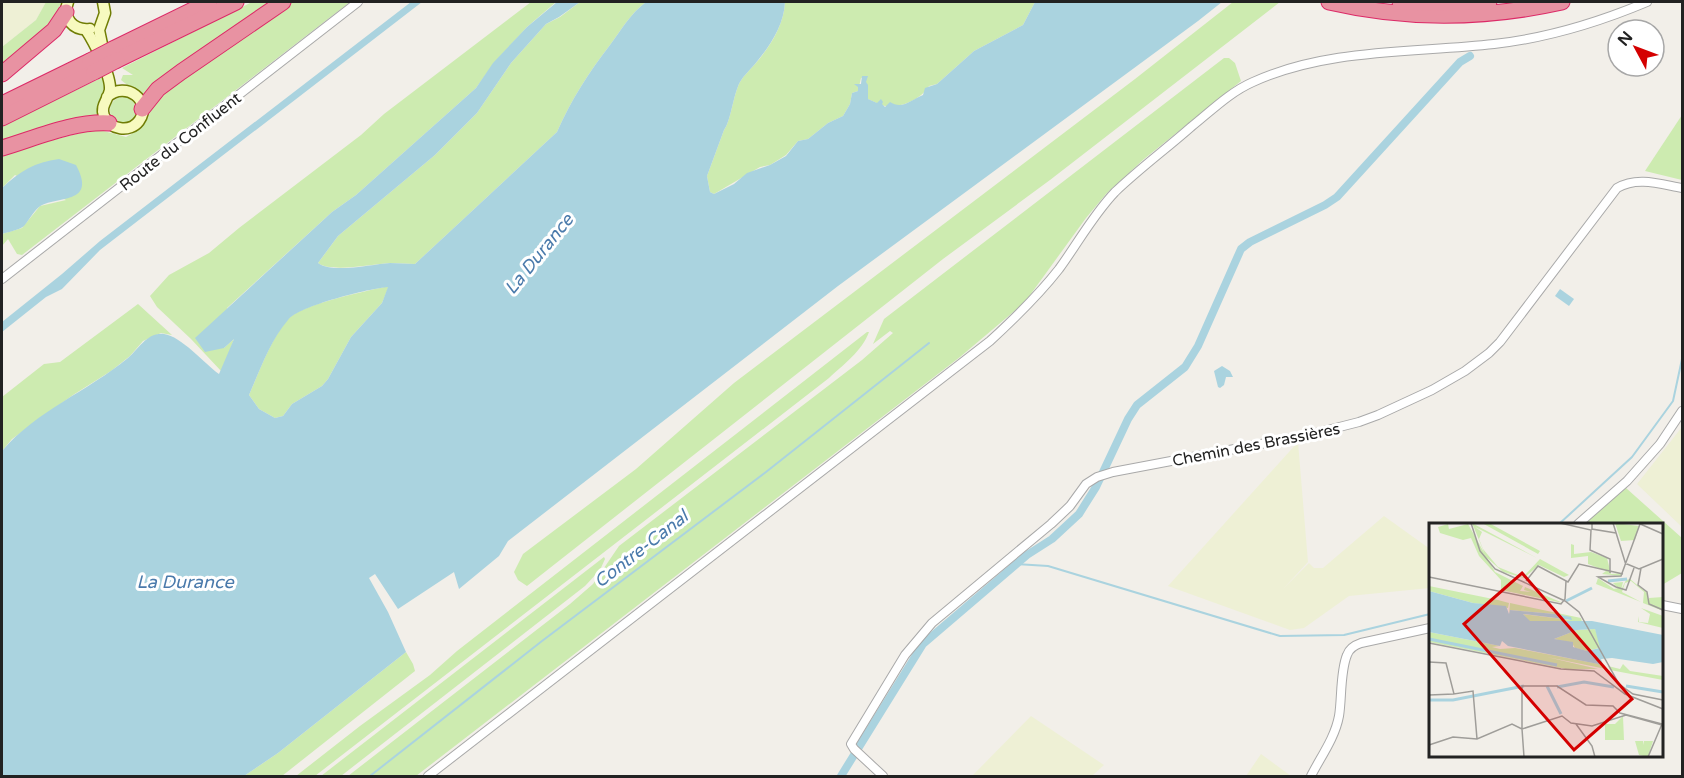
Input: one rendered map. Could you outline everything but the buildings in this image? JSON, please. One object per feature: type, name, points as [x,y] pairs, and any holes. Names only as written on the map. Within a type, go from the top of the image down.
[{"type":"highway","points":[[115,55],[210,2]]},
{"type":"highway","points":[[2,104],[236,2]]},
{"type":"highway","points":[[142,109],[158,89],[180,72],[283,2]]},
{"type":"highway","points":[[1330,2],[1383,12],[1432,16],[1523,10],[1562,2]]},
{"type":"highway","points":[[1400,2],[1489,2]]},
{"type":"highway","points":[[2,74],[54,30],[67,7]]},
{"type":"highway","points":[[2,118],[92,66]]},
{"type":"highway","points":[[2,148],[87,124],[109,123]]},
{"type":"street","points":[[103,2],[105,13],[99,24],[102,47],[122,90]]},
{"type":"street","name":"Route du Confluent","points":[[2,279],[358,2]]},
{"type":"street","points":[[428,777],[990,340],[1029,305],[1115,192],[1224,100],[1251,82],[1307,62],[1496,44],[1552,35],[1606,19],[1647,2]]},
{"type":"street","points":[[67,7],[70,23],[74,27],[86,30],[99,24]]},
{"type":"street","points":[[86,30],[93,40],[110,89],[107,97],[103,108],[103,113],[109,123],[121,129],[134,126],[142,109],[138,97],[122,90],[111,93],[107,97]]},
{"type":"street","name":"Chemin des Brassières","points":[[884,777],[854,749],[905,655],[925,630],[1052,524],[1070,506],[1086,484],[1101,476],[1340,428],[1378,415],[1432,390],[1465,371],[1500,342],[1617,188],[1635,181],[1683,188]]},
{"type":"street","points":[[1580,523],[1627,481],[1660,444],[1683,411]]},
{"type":"street","points":[[1663,605],[1683,609]]},
{"type":"street","points":[[1311,777],[1339,719],[1345,664],[1351,649],[1360,643],[1429,628]]},
{"type":"green space","points":[[2,2],[46,2],[36,20],[2,47]]},
{"type":"green space","points":[[46,2],[61,2],[55,20],[2,65],[2,47],[36,20]]},
{"type":"green space","points":[[252,2],[276,2],[145,97],[121,80],[123,75],[133,75],[122,68]]},
{"type":"green space","points":[[292,2],[350,2],[22,255],[17,254],[8,239],[2,246],[2,234],[22,228],[40,206],[66,200],[15,175],[2,188],[2,153],[96,129],[126,137],[140,127],[161,95]]},
{"type":"green space","points":[[531,2],[556,2],[527,27],[494,63],[476,88],[356,195],[332,212],[227,308],[224,348],[234,339],[222,372],[157,307],[150,296],[169,275],[209,253],[361,135],[384,114]]},
{"type":"green space","points":[[580,2],[646,2],[631,17],[595,65],[574,98],[557,132],[415,264],[390,263],[342,268],[318,263],[338,236],[435,155],[477,113],[511,63],[546,24]]},
{"type":"green space","points":[[785,2],[1035,2],[1023,25],[974,51],[937,84],[929,86],[911,102],[898,106],[886,106],[868,99],[865,77],[861,78],[858,91],[852,93],[850,104],[843,116],[828,123],[808,139],[798,141],[786,155],[770,165],[760,167],[714,194],[710,192],[707,176],[738,87],[771,43],[782,19]]},
{"type":"green space","points":[[1233,2],[1280,2],[1050,180],[943,259],[527,586],[518,580],[514,572],[523,554],[636,469],[734,383]]},
{"type":"green space","points":[[1224,58],[1229,58],[1235,63],[1241,81],[1144,159],[1106,194],[1025,302],[960,357],[416,776],[348,776],[570,604],[593,584],[619,546],[862,360],[893,333],[890,331],[873,344],[884,319]]},
{"type":"green space","points":[[103,77],[105,85],[98,107],[99,119],[2,144],[2,126]]},
{"type":"green space","points":[[123,97],[132,101],[136,110],[132,119],[123,123],[114,119],[110,110],[114,101]]},
{"type":"green space","points":[[1682,115],[1682,180],[1645,171]]},
{"type":"green space","points":[[389,286],[382,303],[351,337],[322,386],[292,404],[283,416],[275,418],[259,409],[249,395],[270,346],[287,320],[294,314],[319,304]]},
{"type":"green space","points":[[138,304],[172,335],[161,333],[143,341],[130,356],[111,371],[12,439],[2,451],[2,397],[44,364],[60,362]]},
{"type":"green space","points":[[869,332],[866,339],[857,351],[829,378],[315,776],[296,776],[430,675],[457,651]]},
{"type":"green space","points":[[1682,427],[1682,527],[1637,484]]},
{"type":"green space","points":[[1298,442],[1308,562],[1283,589],[1309,563],[1314,568],[1323,568],[1384,516],[1429,548],[1429,588],[1349,596],[1304,628],[1290,630],[1168,586]]},
{"type":"green space","points":[[1626,488],[1682,538],[1682,573],[1663,584],[1663,523],[1585,523]]},
{"type":"green space","points":[[604,557],[600,570],[585,586],[341,776],[321,776]]},
{"type":"green space","points":[[406,652],[415,671],[282,776],[244,776],[278,753]]},
{"type":"green space","points":[[1031,716],[1104,765],[1092,776],[972,776]]},
{"type":"green space","points":[[1261,754],[1291,776],[1246,776]]},
{"type":"water","points":[[411,2],[422,2],[100,250],[62,289],[46,297],[2,332],[2,322],[100,241]]},
{"type":"water","name":"La Durance","points":[[557,2],[580,2],[546,24],[511,63],[477,113],[435,155],[338,236],[318,263],[333,268],[390,263],[415,264],[557,132],[574,98],[595,65],[631,17],[646,2],[785,2],[782,19],[771,43],[738,87],[707,176],[710,192],[714,194],[734,184],[747,173],[770,165],[786,156],[798,141],[808,139],[828,123],[843,116],[850,104],[852,93],[858,91],[858,87],[854,84],[861,84],[862,76],[868,76],[866,82],[868,99],[877,103],[881,99],[885,107],[890,102],[899,105],[906,103],[923,95],[925,88],[937,84],[974,51],[1023,25],[1035,2],[1222,2],[838,286],[508,541],[499,556],[459,589],[454,572],[398,609],[375,574],[369,578],[406,652],[278,753],[244,776],[2,776],[2,451],[30,424],[112,370],[148,338],[158,334],[171,336],[178,340],[219,374],[234,339],[224,348],[205,352],[195,338],[332,212],[356,195],[476,88],[493,63],[527,27]],"holes":[[[388,287],[382,303],[351,337],[322,386],[292,404],[283,416],[275,418],[259,409],[249,395],[271,346],[288,320],[305,309],[320,304],[352,294]]]},
{"type":"water","points":[[59,159],[76,165],[82,187],[78,193],[72,197],[46,203],[39,207],[24,226],[2,234],[2,188],[28,168],[42,162]]},
{"type":"water","points":[[1560,289],[1574,299],[1569,306],[1555,296]]},
{"type":"water","points":[[1222,366],[1230,371],[1233,377],[1226,377],[1224,385],[1220,388],[1214,371]]},
{"type":"waterway","points":[[841,776],[923,644],[1027,555],[1052,539],[1079,514],[1096,487],[1137,405],[1185,367],[1198,346],[1241,249],[1250,242],[1337,197],[1460,62],[1470,56]]},
{"type":"waterway","name":"Contre-Canal","points":[[370,776],[542,641],[766,472],[929,343]]},
{"type":"waterway","points":[[1560,523],[1632,457],[1673,401],[1682,359]]},
{"type":"waterway","points":[[1016,564],[1048,566],[1280,636],[1344,635],[1429,614]]}]
